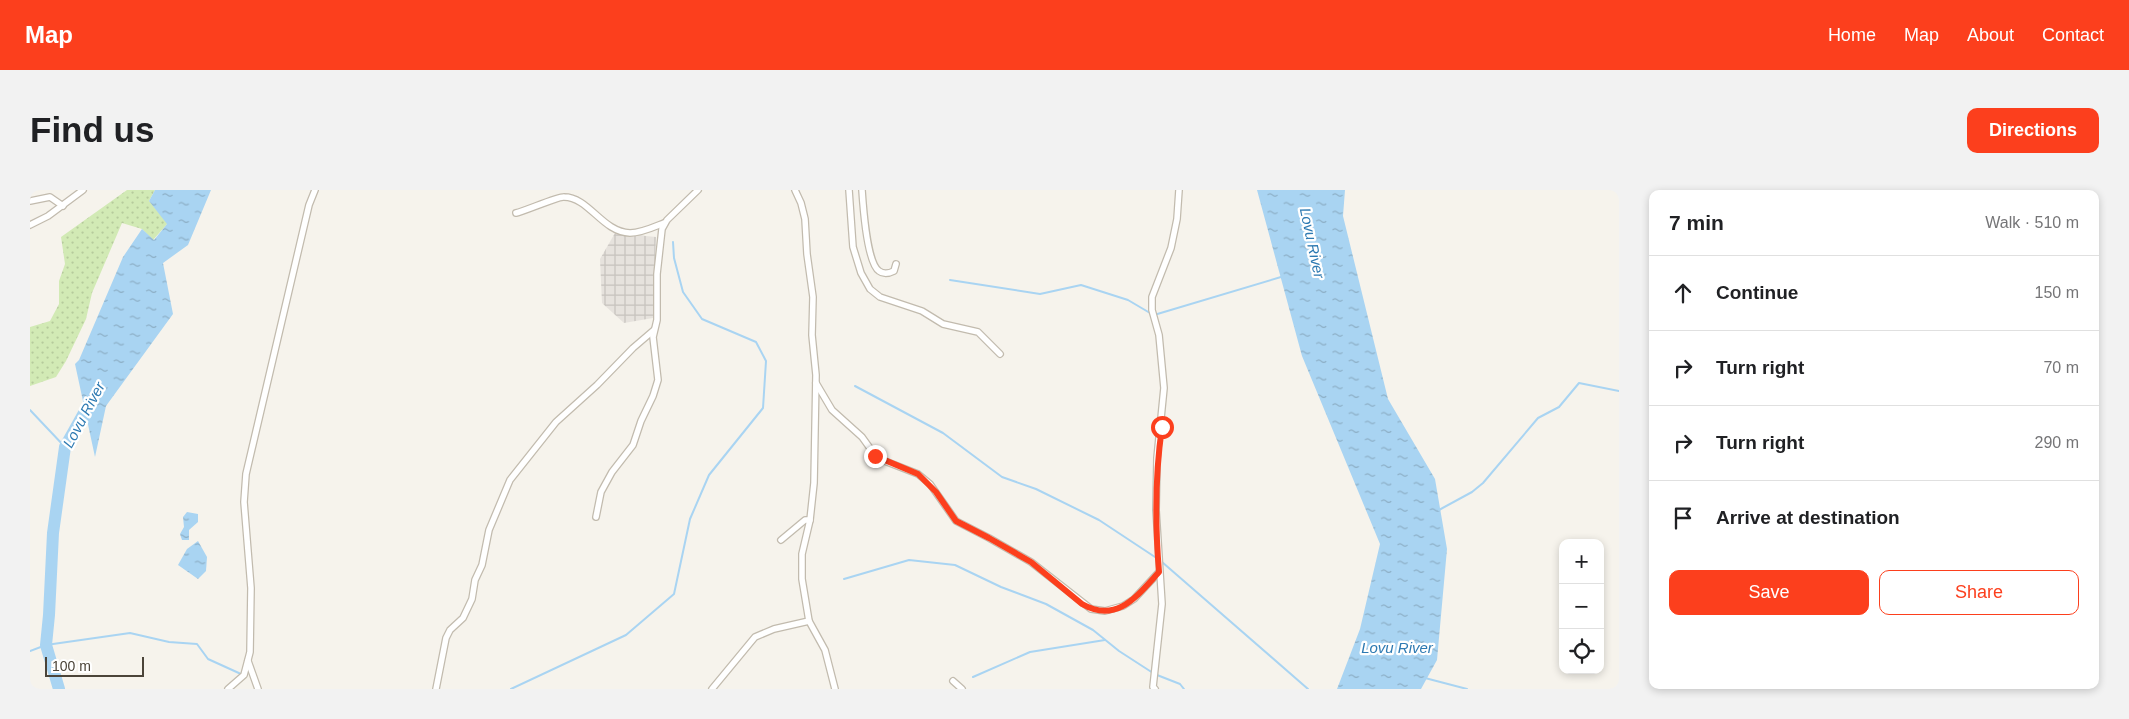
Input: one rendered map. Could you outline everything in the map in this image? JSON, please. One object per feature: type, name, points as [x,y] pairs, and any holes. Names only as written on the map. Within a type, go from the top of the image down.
[{"type":"street","points":[[30,225],[63,206],[84,190]]},
{"type":"street","points":[[228,689],[244,675],[250,652],[250,588],[244,502],[246,474],[309,206],[315,190]]},
{"type":"street","points":[[516,213],[563,196],[577,199],[603,222],[623,232],[637,232],[664,223],[698,190]]},
{"type":"street","points":[[795,190],[805,219],[807,254],[813,297],[812,335],[816,382],[814,483],[810,520],[801,564],[809,621],[825,650],[835,689]]},
{"type":"street","points":[[849,190],[849,210],[854,247],[861,273],[870,290],[880,297],[922,311],[943,324],[978,332],[1000,354]]},
{"type":"street","points":[[862,190],[870,253],[874,264],[879,271],[885,273],[892,272],[896,264]]},
{"type":"street","points":[[1153,688],[1162,604],[1156,510],[1157,458],[1162,420],[1164,381],[1159,335],[1152,310],[1152,297],[1171,248],[1177,219],[1179,190]]},
{"type":"street","points":[[30,200],[50,197],[63,206]]},
{"type":"street","points":[[596,517],[601,492],[612,472],[633,445],[640,420],[656,388],[658,373],[654,330],[657,320],[657,274],[664,223]]},
{"type":"street","points":[[436,689],[446,638],[450,630],[463,618],[472,599],[475,590],[474,581],[482,565],[489,530],[510,480],[556,422],[654,330]]},
{"type":"street","points":[[816,382],[832,410],[862,437],[877,458],[918,474],[936,492],[956,521],[1031,562],[1091,609],[1105,611],[1123,606],[1134,599],[1159,572]]},
{"type":"street","points":[[781,540],[805,520],[810,520]]},
{"type":"street","points":[[712,689],[755,637],[774,629],[809,621]]},
{"type":"street","points":[[248,661],[258,689]]},
{"type":"street","points":[[953,681],[962,689]]},
{"type":"shaded area","points":[[615,233],[656,237],[653,318],[624,323],[602,303],[600,259]]},
{"type":"green space","points":[[127,190],[155,190],[149,201],[168,223],[153,240],[142,229],[122,223],[92,293],[86,319],[66,361],[56,377],[30,386],[30,327],[50,321],[59,304],[59,281],[65,264],[61,237]]},
{"type":"water","points":[[155,190],[211,190],[188,245],[163,263],[173,314],[106,406],[95,457],[75,364],[79,360],[123,257],[142,229],[154,240],[167,224],[149,201]]},
{"type":"water","name":"Lovu River","points":[[1257,190],[1345,190],[1343,216],[1388,399],[1435,479],[1447,549],[1437,660],[1421,689],[1337,689],[1360,629],[1380,544],[1302,356]]},
{"type":"water","points":[[187,512],[198,514],[198,522],[189,530],[189,540],[182,540],[180,534],[184,527],[183,517]]},
{"type":"water","points":[[198,541],[207,557],[206,571],[198,579],[178,565],[187,549]]},
{"type":"waterway","points":[[511,689],[626,635],[674,594],[690,519],[709,475],[763,408],[766,361],[756,342],[702,319],[683,292],[674,258],[673,242]]},
{"type":"waterway","points":[[1154,315],[1281,277]]},
{"type":"waterway","points":[[950,280],[1040,294],[1081,285],[1128,300],[1150,313]]},
{"type":"waterway","points":[[1439,510],[1472,492],[1483,483],[1538,418],[1559,407],[1579,383],[1619,391]]},
{"type":"waterway","points":[[855,386],[943,433],[1002,477],[1036,489],[1099,520],[1158,559]]},
{"type":"waterway","name":"Lovu River","points":[[59,689],[46,645],[53,533],[65,447],[93,397]]},
{"type":"waterway","points":[[30,410],[65,447]]},
{"type":"waterway","points":[[844,579],[909,560],[955,565],[1001,587],[1046,604],[1093,630],[1119,651],[1153,673]]},
{"type":"waterway","points":[[1162,562],[1308,689]]},
{"type":"waterway","points":[[30,651],[46,645],[130,633],[169,642],[197,644],[208,659],[241,674]]},
{"type":"waterway","points":[[973,677],[1030,652],[1105,640]]},
{"type":"waterway","points":[[1157,675],[1180,684],[1184,689]]},
{"type":"waterway","points":[[1425,678],[1467,689]]},
{"type":"route","points":[[875,456],[918,474],[930,484],[948,512],[961,525],[989,538],[1031,562],[1082,604],[1091,609],[1105,611],[1123,606],[1134,599],[1159,572],[1156,543],[1157,458],[1162,427]]}]
